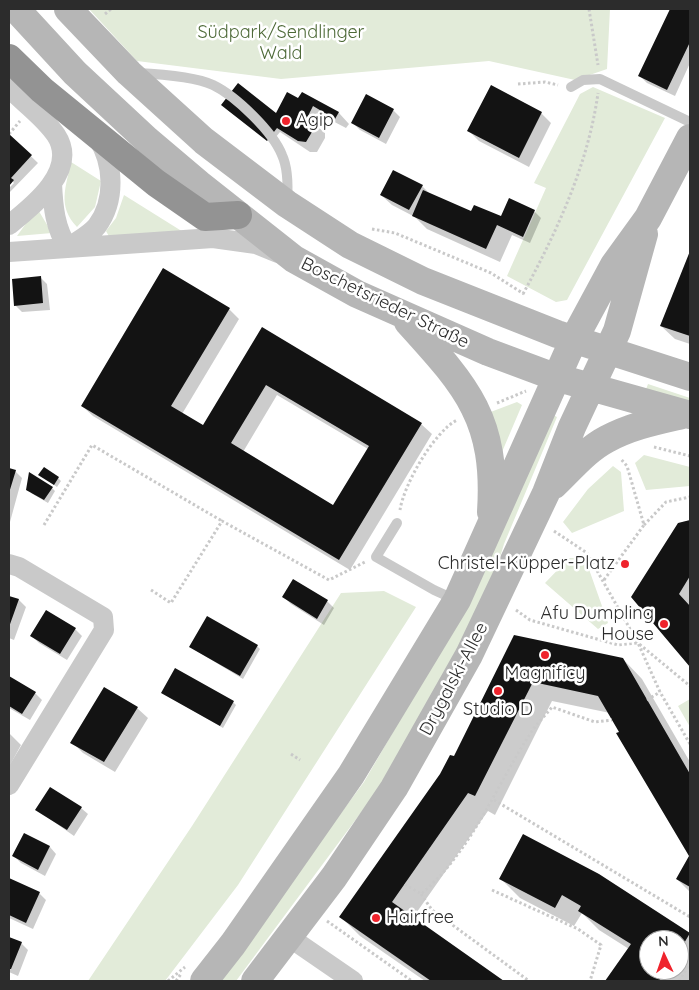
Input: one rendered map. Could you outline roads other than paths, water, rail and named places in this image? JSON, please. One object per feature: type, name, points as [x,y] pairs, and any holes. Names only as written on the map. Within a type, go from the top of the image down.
[{"type":"highway","points":[[9,58],[42,90],[156,182],[205,217],[238,215]]},
{"type":"main road","name":"Boschetsrieder Straße","points":[[16,9],[76,74],[154,146],[294,259],[357,294],[488,352],[555,378],[688,415]]},
{"type":"main road","name":"Boschetsrieder Straße","points":[[68,9],[129,73],[204,141],[287,204],[350,245],[422,281],[573,341],[690,378]]},
{"type":"main road","points":[[648,218],[690,138]]},
{"type":"main road","name":"Drygalski-Allee","points":[[198,972],[233,944],[351,775],[457,600],[573,341],[614,265],[648,218]]},
{"type":"main road","name":"Drygalski-Allee","points":[[255,981],[334,877],[394,788],[470,655],[546,493],[590,388],[617,331],[648,218]]},
{"type":"main road","points":[[402,315],[456,378],[476,410],[488,440],[492,486],[489,530]]},
{"type":"main road","points":[[546,493],[583,456],[607,439],[640,424],[688,415]]},
{"type":"street","points":[[9,88],[44,122],[61,146],[61,167],[52,183],[29,209],[9,226]]},
{"type":"street","points":[[68,248],[95,228],[104,214],[110,193],[110,172],[106,150],[91,128]]},
{"type":"street","points":[[52,183],[55,220],[60,235],[68,248]]},
{"type":"street","points":[[9,252],[213,238],[256,244],[294,259]]},
{"type":"street","points":[[9,564],[19,567],[103,617],[104,630],[9,785]]},
{"type":"street","points":[[289,937],[353,981]]},
{"type":"lane","points":[[129,73],[160,74],[213,85],[255,116],[283,156],[288,186],[287,204]]},
{"type":"lane","points":[[571,87],[583,80],[600,79],[690,122]]},
{"type":"lane","points":[[397,523],[376,557],[434,590],[457,600]]},
{"type":"place","name":"Agip","points":[[286,121]]},
{"type":"place","name":"Christel-Küpper-Platz","points":[[625,564]]},
{"type":"place","name":"Afu Dumpling House","points":[[664,624]]},
{"type":"place","name":"Magnificy","points":[[545,655]]},
{"type":"place","name":"Studio D","points":[[498,691]]},
{"type":"place","name":"Hairfree","points":[[376,918]]},
{"type":"park label","name":"Südpark/Sendlinger Wald","points":[[281,43]]}]
